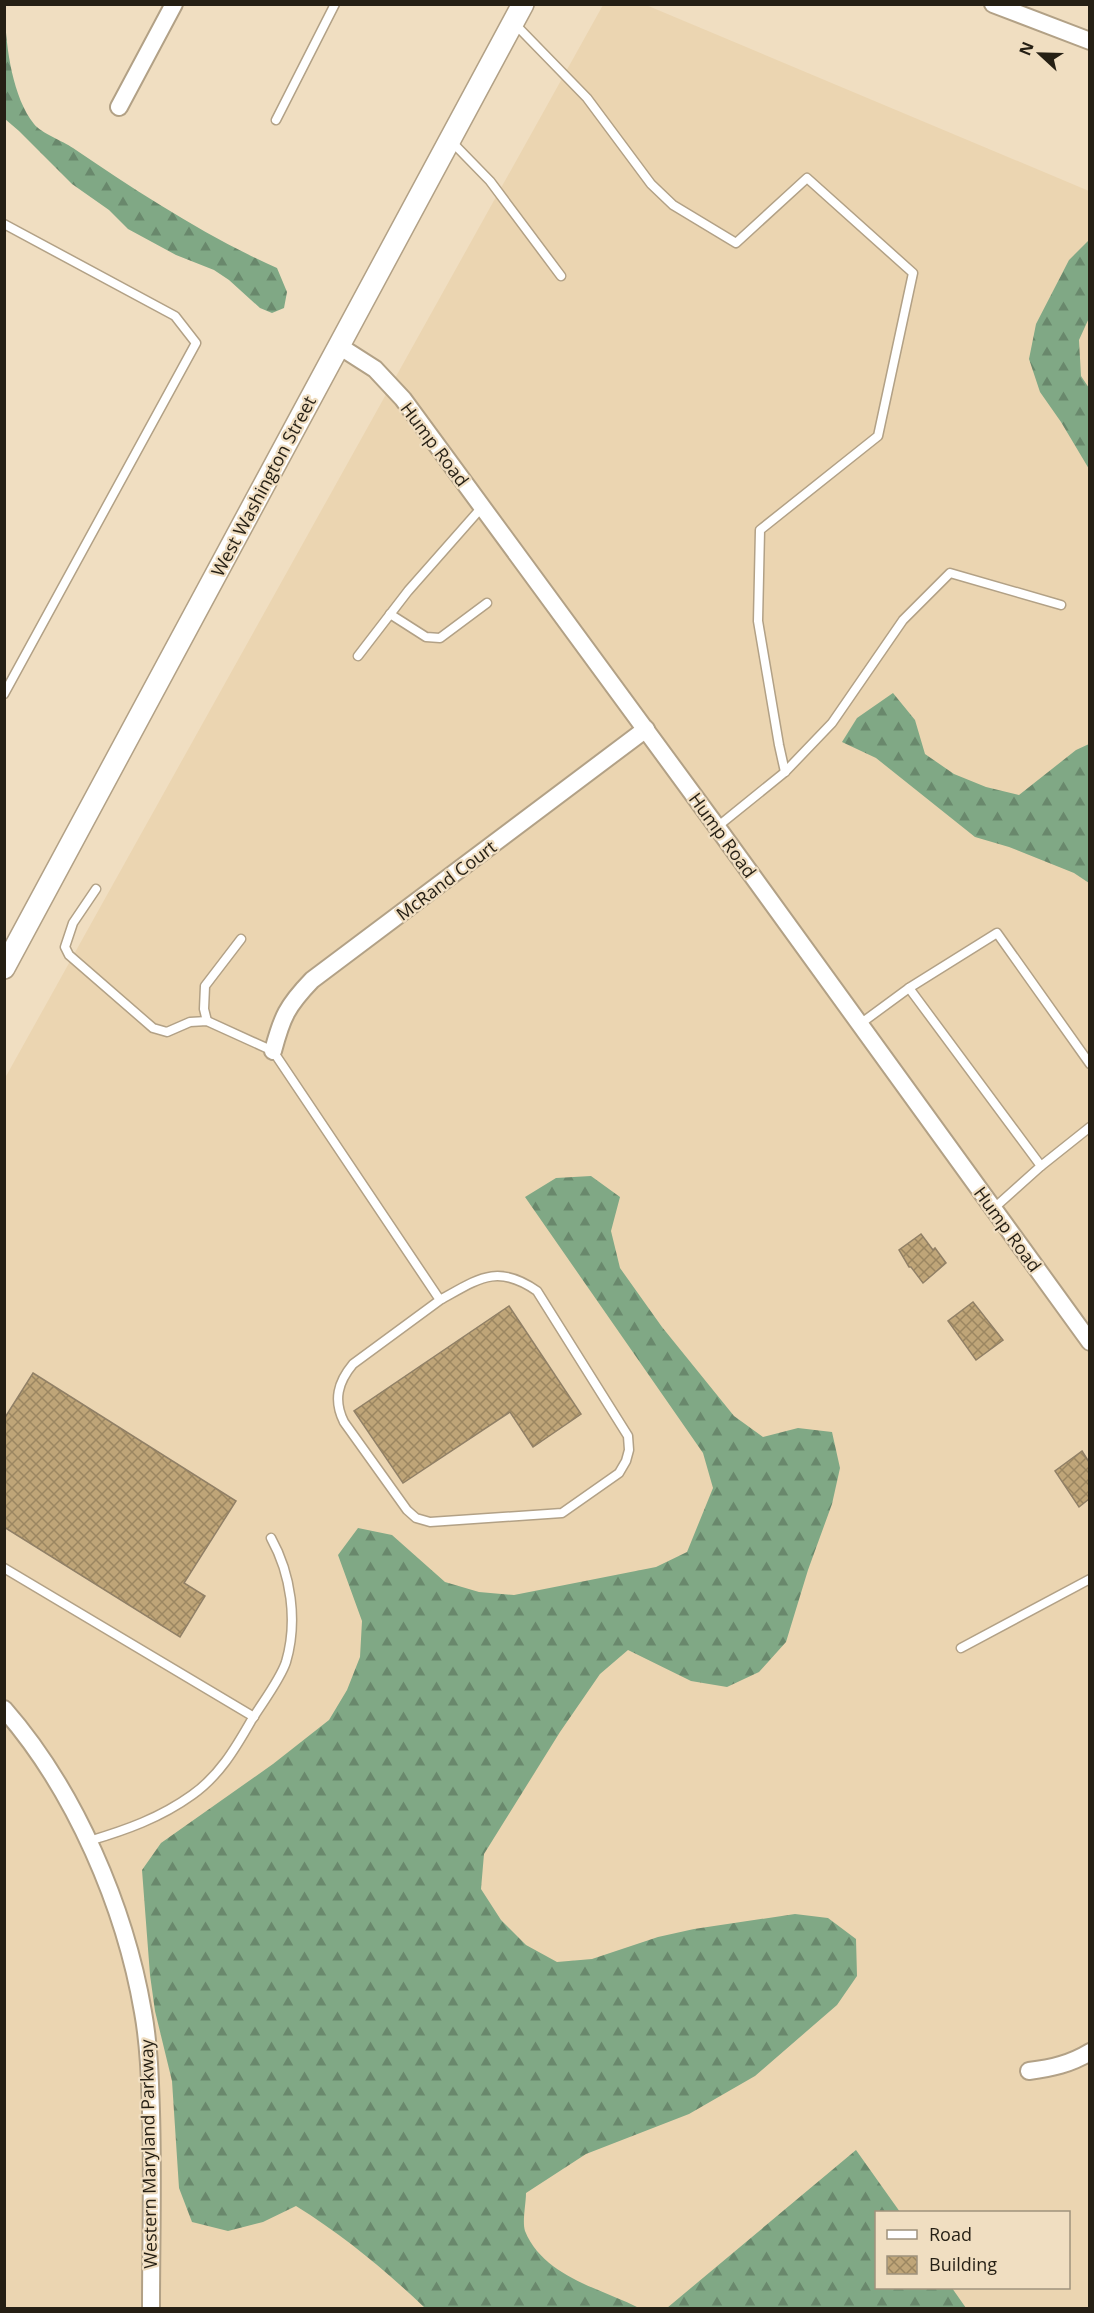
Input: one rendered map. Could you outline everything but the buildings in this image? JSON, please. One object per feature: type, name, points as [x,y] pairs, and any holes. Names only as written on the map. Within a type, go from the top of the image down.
[{"type":"street","points":[[119,107],[174,4]]},
{"type":"street","points":[[993,4],[1089,40]]},
{"type":"street","name":"West Washington Street","points":[[4,968],[518,13]]},
{"type":"street","name":"Hump Road","points":[[339,346],[375,369],[403,399],[646,729],[1089,1342]]},
{"type":"street","name":"McRand Court","points":[[273,1051],[281,1020],[294,999],[312,981],[646,729]]},
{"type":"street","name":"Western Maryland Parkway","points":[[4,1709],[48,1769],[89,1841],[111,1892],[129,1950],[144,2013],[149,2069],[152,2148],[151,2308]]},
{"type":"street","points":[[1029,2071],[1054,2068],[1075,2061],[1089,2052]]},
{"type":"lane","points":[[276,120],[335,4]]},
{"type":"lane","points":[[518,13],[587,98],[651,184],[673,205],[736,243],[807,178],[913,273],[878,436],[760,530],[758,621],[785,772]]},
{"type":"lane","points":[[450,141],[490,181],[561,276]]},
{"type":"lane","points":[[4,224],[175,316],[196,344],[4,694]]},
{"type":"lane","points":[[358,656],[390,614],[482,507]]},
{"type":"lane","points":[[717,827],[785,772],[832,723],[903,620],[950,573],[1060,605]]},
{"type":"lane","points":[[390,614],[426,637],[440,639],[487,603]]},
{"type":"lane","points":[[96,889],[73,923],[65,947],[69,955],[153,1028],[167,1032],[190,1022],[207,1021],[273,1051],[440,1300]]},
{"type":"lane","points":[[860,1024],[909,988],[996,933],[1089,1064]]},
{"type":"lane","points":[[207,1021],[204,1009],[205,986],[241,939]]},
{"type":"lane","points":[[909,988],[1041,1166]]},
{"type":"lane","points":[[993,1209],[1089,1127]]},
{"type":"lane","points":[[502,1275],[522,1281],[537,1291],[628,1436],[629,1450],[619,1473],[562,1513],[430,1522],[416,1518],[407,1510],[344,1422],[338,1410],[337,1392],[342,1377],[353,1364],[440,1300],[479,1278],[502,1275]]},
{"type":"lane","points":[[89,1841],[134,1828],[164,1813],[193,1794],[220,1770],[254,1717],[285,1663],[291,1636],[291,1601],[286,1574],[270,1538]]},
{"type":"lane","points":[[4,1568],[254,1717]]},
{"type":"lane","points":[[961,1648],[1089,1579]]},
{"type":"shaded area","points":[[603,5],[646,5],[1089,191],[1089,2308],[5,2308],[5,1078]]},
{"type":"green space","points":[[5,15],[12,72],[21,101],[34,124],[172,213],[277,268],[287,292],[284,308],[272,313],[260,308],[229,280],[214,270],[176,255],[128,229],[109,210],[72,184],[5,119]]},
{"type":"green space","points":[[1089,240],[1089,318],[1079,340],[1081,376],[1089,388],[1089,469],[1040,392],[1029,359],[1036,324],[1069,260]]},
{"type":"green space","points":[[893,693],[915,720],[925,754],[954,774],[986,787],[1019,795],[1076,750],[1089,744],[1089,883],[1074,873],[1009,847],[975,837],[876,758],[842,742],[857,718]]},
{"type":"green space","points":[[591,1176],[620,1197],[611,1231],[620,1268],[662,1327],[734,1416],[763,1437],[798,1428],[832,1432],[840,1468],[832,1504],[808,1570],[786,1642],[759,1672],[727,1687],[691,1681],[628,1650],[600,1674],[560,1732],[484,1854],[481,1889],[501,1920],[526,1945],[557,1962],[592,1959],[658,1937],[694,1929],[795,1914],[828,1918],[856,1939],[857,1976],[837,2005],[755,2076],[689,2114],[586,2154],[526,2193],[525,2231],[545,2260],[574,2279],[639,2308],[425,2308],[363,2254],[296,2206],[263,2222],[228,2231],[192,2222],[179,2188],[172,2081],[155,2011],[142,1870],[161,1843],[273,1764],[329,1720],[347,1690],[360,1657],[362,1621],[338,1555],[358,1528],[392,1535],[445,1582],[479,1592],[514,1595],[656,1567],[687,1552],[713,1488],[703,1453],[525,1197],[556,1178]]},
{"type":"green space","points":[[856,2150],[899,2211],[875,2211],[875,2289],[953,2289],[966,2308],[667,2308]]}]
